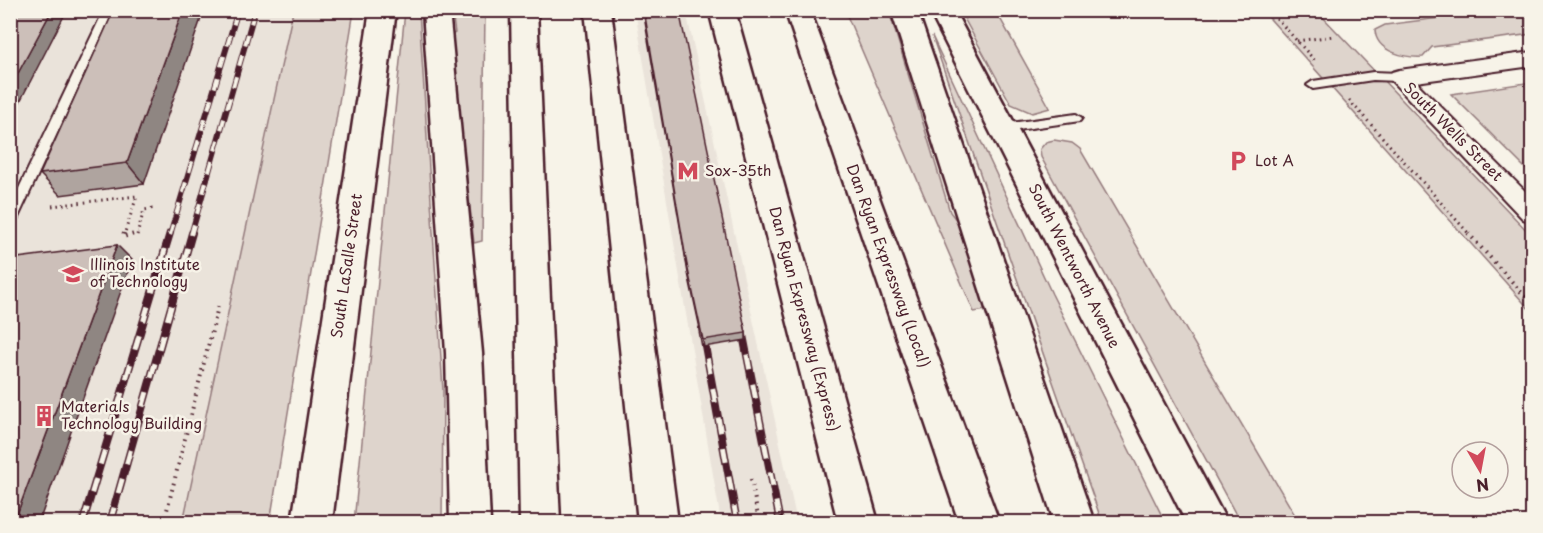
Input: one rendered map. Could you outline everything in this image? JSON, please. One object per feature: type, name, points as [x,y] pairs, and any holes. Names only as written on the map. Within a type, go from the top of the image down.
[{"type":"main road","name":"South LaSalle Street","points":[[312,522],[383,10]]},
{"type":"main road","points":[[436,10],[464,353],[470,522]]},
{"type":"main road","points":[[524,10],[540,522]]},
{"type":"main road","points":[[598,10],[658,522]]},
{"type":"main road","name":"Dan Ryan Expressway (Express)","points":[[722,10],[858,522]]},
{"type":"main road","name":"Dan Ryan Expressway (Local)","points":[[797,10],[979,522]]},
{"type":"main road","points":[[904,10],[1074,522]]},
{"type":"main road","name":"South Wentworth Avenue","points":[[941,10],[1207,522]]},
{"type":"street","points":[[1398,77],[1533,59]]},
{"type":"street","name":"South Wells Street","points":[[1398,77],[1533,213]]},
{"type":"lane","points":[[10,222],[109,10]]},
{"type":"lane","points":[[1313,85],[1373,76],[1398,77]]},
{"type":"lane","points":[[1003,128],[1076,118]]},
{"type":"path","points":[[1269,10],[1533,304]]},
{"type":"path","points":[[1297,41],[1334,36]]},
{"type":"path","points":[[52,206],[137,196],[123,237],[137,235],[144,210],[156,208]]},
{"type":"path","points":[[164,522],[219,303]]},
{"type":"path","points":[[751,479],[759,522]]},
{"type":"shaded area","points":[[10,11],[293,11],[183,522],[11,522]]},
{"type":"shaded area","points":[[293,11],[354,11],[270,522],[183,522]]},
{"type":"shaded area","points":[[405,11],[419,11],[443,390],[442,522],[354,522]]},
{"type":"shaded area","points":[[452,11],[485,11],[482,241],[474,243],[451,35],[455,33]]},
{"type":"shaded area","points":[[635,11],[686,11],[797,522],[721,522]]},
{"type":"shaded area","points":[[845,11],[889,11],[950,212],[961,226],[987,310],[974,312]]},
{"type":"shaded area","points":[[960,11],[996,11],[1050,108],[1032,113],[1011,104]]},
{"type":"shaded area","points":[[1263,11],[1317,11],[1532,236],[1532,312]]},
{"type":"shaded area","points":[[1493,11],[1532,11],[1532,34],[1432,47],[1423,57],[1416,57],[1400,55],[1386,48],[1380,44],[1375,30],[1385,25]]},
{"type":"shaded area","points":[[932,36],[1052,294],[1165,522],[1102,522]]},
{"type":"shaded area","points":[[1532,82],[1532,175],[1451,94]]},
{"type":"shaded area","points":[[1054,140],[1072,143],[1080,149],[1299,522],[1240,522],[1041,157],[1040,149],[1046,142]]},
{"type":"building","points":[[10,10],[52,10],[10,88]]},
{"type":"building","points":[[114,10],[183,10],[127,163],[40,174]]},
{"type":"building","points":[[644,10],[679,10],[746,333],[703,340],[687,265]]},
{"type":"building","name":"Materials Technology Building","points":[[117,245],[14,522],[10,522],[10,259]]},
{"type":"railway","points":[[170,235],[238,10]]},
{"type":"railway","points":[[191,235],[255,10]]},
{"type":"railway","points":[[83,522],[170,233]]},
{"type":"railway","points":[[110,522],[192,233]]},
{"type":"railway","points":[[741,325],[780,522]]},
{"type":"railway","points":[[702,329],[737,522]]},
{"type":"place","name":"Lot A","points":[[1238,161]]},
{"type":"place","name":"Sox-35th","points":[[688,171]]},
{"type":"place","name":"Illinois Institute of Technology","points":[[73,274]]},
{"type":"place","name":"Materials Technology Building","points":[[44,416]]}]
